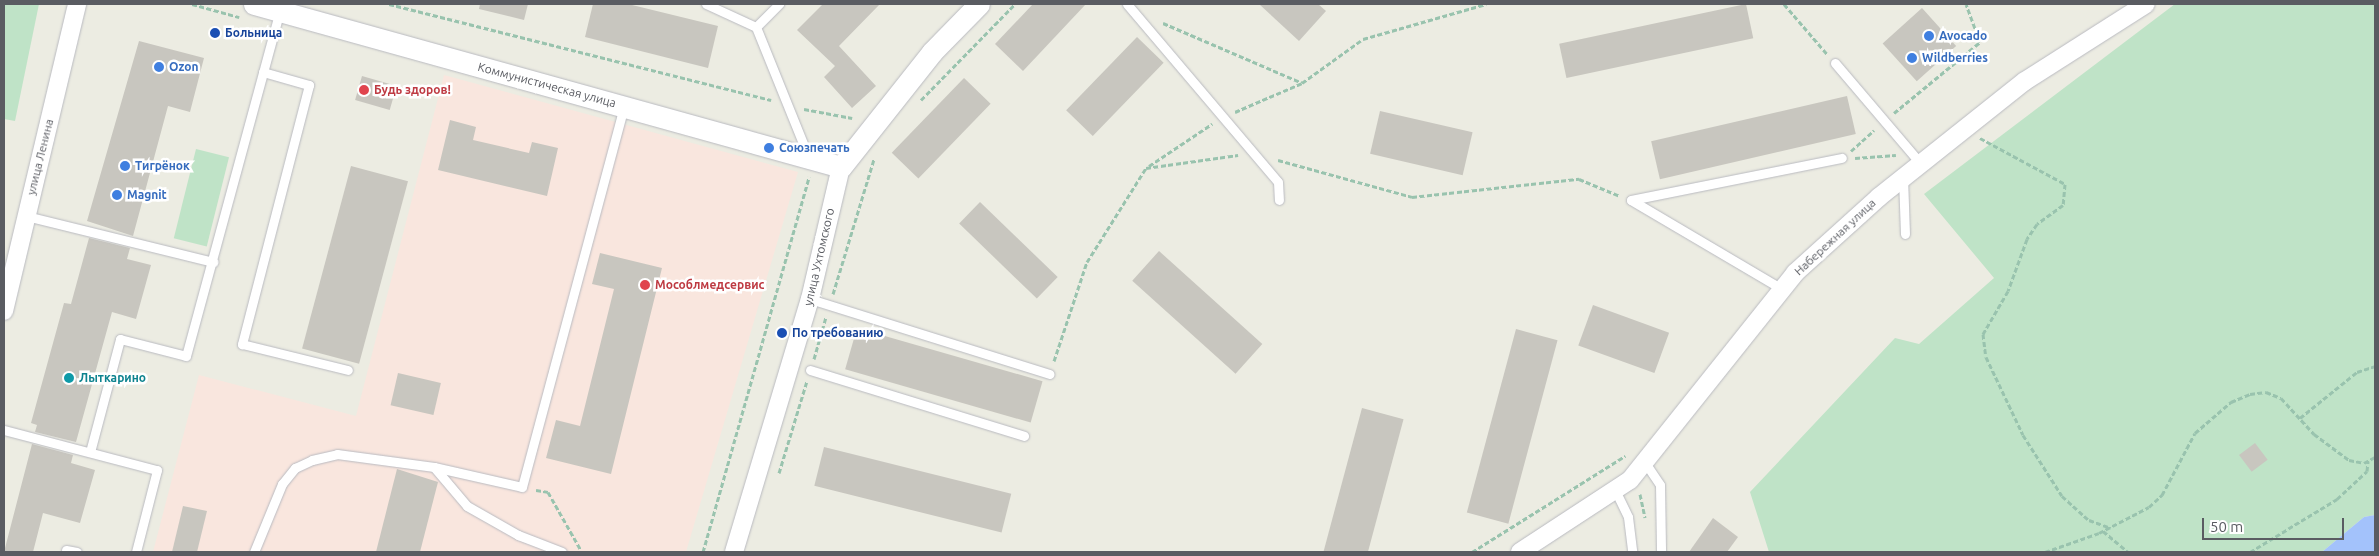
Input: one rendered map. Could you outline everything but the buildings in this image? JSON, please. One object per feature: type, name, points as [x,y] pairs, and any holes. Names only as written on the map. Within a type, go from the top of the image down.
[{"type":"street","name":"улица Ленина","points":[[4,311],[77,4]]},
{"type":"street","name":"Коммунистическая улица","points":[[254,4],[624,106],[810,165],[841,167]]},
{"type":"street","name":"улица Ухтомского","points":[[734,552],[810,299],[841,167],[932,52],[978,4]]},
{"type":"street","name":"Набережная улица","points":[[1520,552],[1615,490],[1646,464],[1782,289],[1903,177],[1917,159],[2025,81],[2146,4]]},
{"type":"lane","points":[[706,4],[756,27],[810,165]]},
{"type":"lane","points":[[756,27],[779,4]]},
{"type":"lane","points":[[1127,4],[1278,182],[1279,200]]},
{"type":"lane","points":[[90,452],[120,339],[186,356],[280,11]]},
{"type":"lane","points":[[1835,64],[1917,159]]},
{"type":"lane","points":[[263,72],[309,85],[242,344],[348,370]]},
{"type":"lane","points":[[254,552],[282,484],[304,464],[337,454],[434,467],[522,487],[624,106]]},
{"type":"lane","points":[[1631,200],[1842,158]]},
{"type":"lane","points":[[1903,177],[1905,234]]},
{"type":"lane","points":[[1631,200],[1782,289]]},
{"type":"lane","points":[[26,216],[213,262]]},
{"type":"lane","points":[[810,299],[1050,374]]},
{"type":"lane","points":[[810,370],[1024,436]]},
{"type":"lane","points":[[4,430],[157,470],[136,552]]},
{"type":"lane","points":[[1646,464],[1660,485],[1662,552]]},
{"type":"lane","points":[[434,467],[467,506],[518,535],[562,552]]},
{"type":"lane","points":[[1615,490],[1628,516],[1632,552]]},
{"type":"lane","points":[[66,550],[78,552]]},
{"type":"path","points":[[389,4],[850,120]]},
{"type":"path","points":[[919,103],[1014,4]]},
{"type":"path","points":[[1134,11],[1302,83],[1363,39],[1486,4]]},
{"type":"path","points":[[1784,4],[1835,64]]},
{"type":"path","points":[[1842,158],[1980,42],[1966,4]]},
{"type":"path","points":[[1966,125],[1984,142],[2065,184],[2063,205],[2037,224],[2027,239],[2008,291],[1983,334],[1986,357],[2023,436],[2062,496],[2089,520],[2111,528]]},
{"type":"path","points":[[1050,374],[1087,262],[1146,168],[1254,152],[1412,197],[1579,180],[1631,200]]},
{"type":"path","points":[[777,480],[876,154]]},
{"type":"path","points":[[1842,158],[1917,159]]},
{"type":"path","points":[[703,552],[810,165]]},
{"type":"path","points":[[2300,418],[2357,372],[2375,366]]},
{"type":"path","points":[[2046,552],[2111,528],[2162,495],[2195,433],[2231,402],[2266,392],[2281,398],[2331,449],[2349,460],[2368,461],[2375,457]]},
{"type":"path","points":[[2250,552],[2337,499],[2366,471],[2368,461]]},
{"type":"path","points":[[522,487],[548,492],[582,552]]},
{"type":"path","points":[[2103,531],[2128,552]]},
{"type":"shaded area","points":[[444,75],[798,172],[686,552],[153,552],[199,375],[356,416]]},
{"type":"green space","points":[[4,4],[39,4],[15,121],[4,119]]},
{"type":"green space","points":[[2175,4],[2375,4],[2375,515],[2364,517],[2322,552],[1769,552],[1750,492],[1895,338],[1919,344],[1994,278],[1924,194]]},
{"type":"green space","points":[[196,149],[229,157],[207,246],[174,238]]},
{"type":"water","points":[[2375,515],[2375,552],[2322,552],[2364,517]]},
{"type":"place","name":"Больница","points":[[215,33]]},
{"type":"place","name":"Avocado","points":[[1929,36]]},
{"type":"place","name":"Wildberries","points":[[1912,58]]},
{"type":"place","name":"Ozon","points":[[159,67]]},
{"type":"place","name":"Будь здоров!","points":[[364,90]]},
{"type":"place","name":"Союзпечать","points":[[769,148]]},
{"type":"place","name":"Тигрёнок","points":[[125,166]]},
{"type":"place","name":"Magnit","points":[[117,195]]},
{"type":"place","name":"Мособлмедсервис","points":[[645,285]]},
{"type":"place","name":"По требованию","points":[[782,333]]},
{"type":"place","name":"Лыткарино","points":[[69,378]]}]
